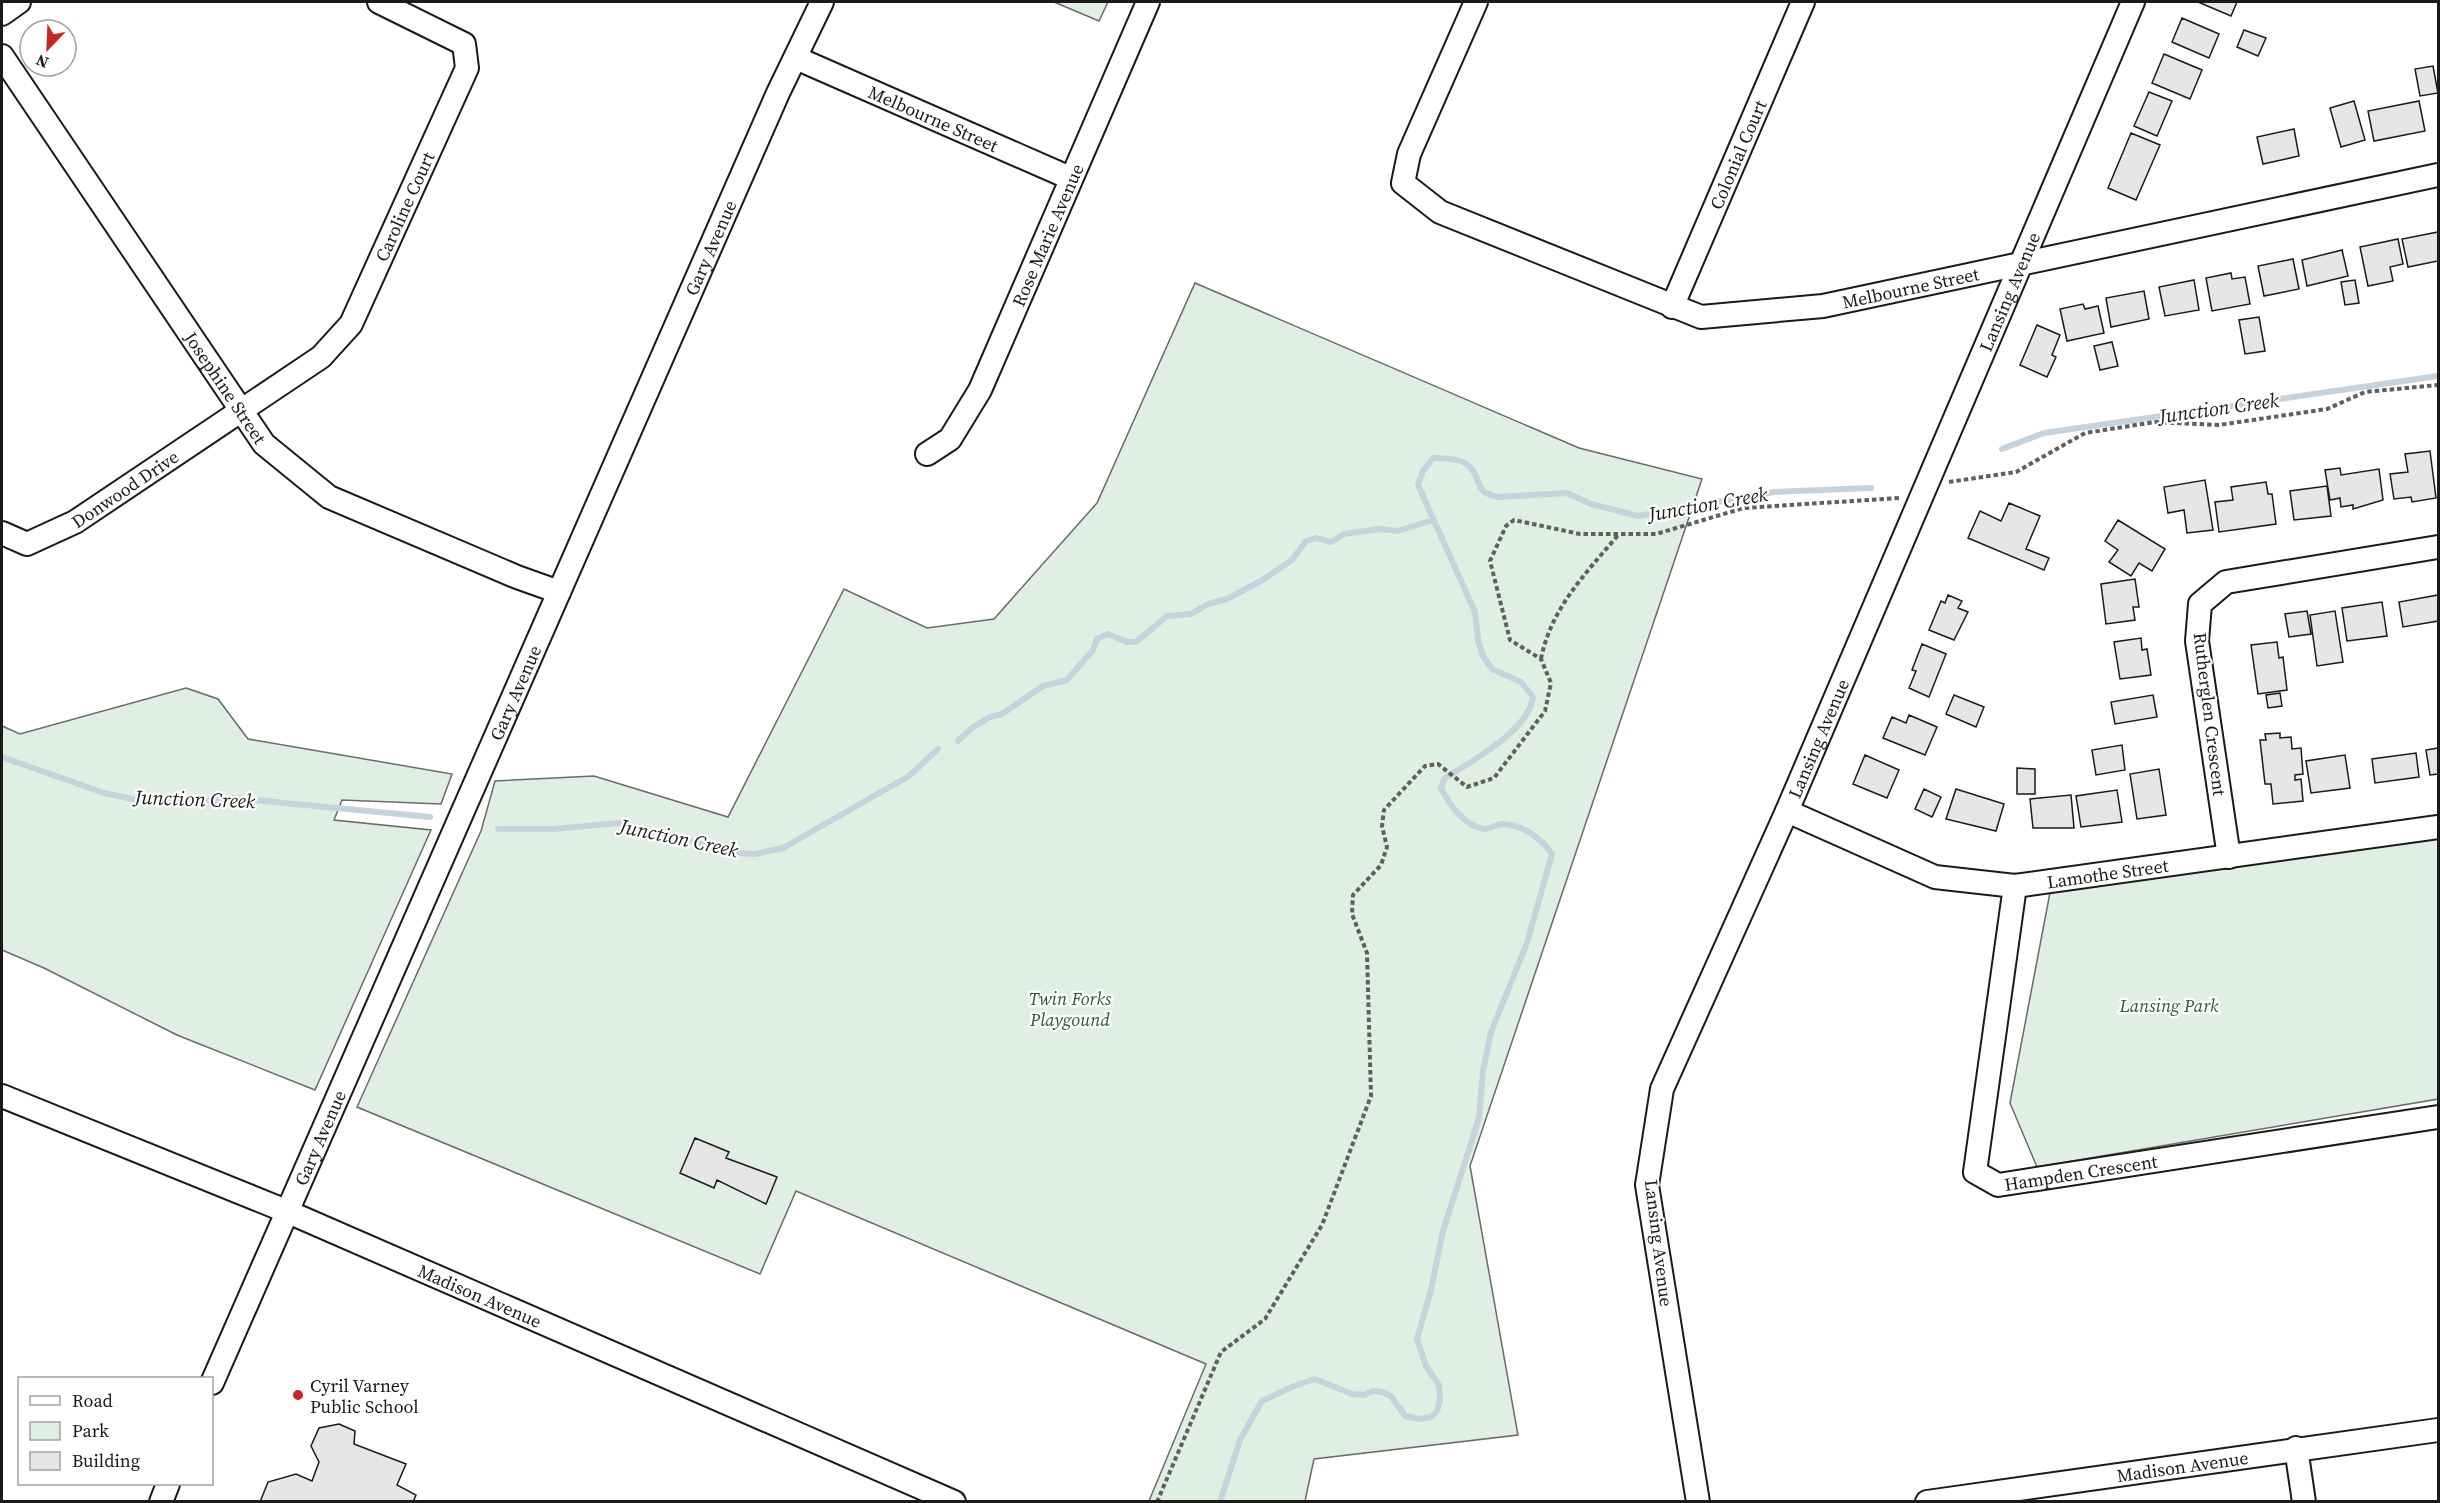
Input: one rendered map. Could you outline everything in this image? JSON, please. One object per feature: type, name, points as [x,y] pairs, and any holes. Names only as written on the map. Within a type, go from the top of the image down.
[{"type":"street","points":[[2,14],[19,2]]},
{"type":"street","name":"Caroline Court","points":[[239,410],[321,357],[351,324],[467,68],[464,44],[379,2]]},
{"type":"street","name":"Gary Avenue","points":[[213,1381],[778,93],[822,2]]},
{"type":"street","name":"Rose Marie Avenue","points":[[927,454],[950,439],[980,390],[1148,2]]},
{"type":"street","name":"Melbourne Street","points":[[1476,2],[1409,153],[1403,183],[1440,212],[1672,308],[1701,317],[1822,306],[2439,175]]},
{"type":"street","name":"Colonial Court","points":[[1672,308],[1803,2]]},
{"type":"street","name":"Lansing Avenue","points":[[1698,1502],[1647,1185],[1662,1089],[1787,811],[2133,2]]},
{"type":"street","name":"Josephine Street","points":[[2,56],[264,444],[329,497],[517,577],[559,592]]},
{"type":"street","name":"Melbourne Street","points":[[796,58],[1070,178]]},
{"type":"street","name":"Donwood Drive","points":[[2,533],[27,544],[75,522],[239,410]]},
{"type":"street","name":"Rutherglen Crescent","points":[[2229,857],[2197,641],[2200,604],[2226,582],[2439,547]]},
{"type":"street","name":"Lamothe Street","points":[[1787,811],[1935,877],[2015,886],[2439,827]]},
{"type":"street","name":"Hampden Crescent","points":[[2015,886],[1975,1172],[1998,1185],[2439,1118]]},
{"type":"street","name":"Madison Avenue","points":[[2,1096],[286,1211],[954,1502]]},
{"type":"street","name":"Madison Avenue","points":[[1927,1502],[1989,1497],[2296,1448],[2439,1430]]},
{"type":"street","points":[[2296,1448],[2304,1502]]},
{"type":"street","points":[[161,1502],[168,1485]]},
{"type":"path","points":[[1541,659],[1510,640],[1490,561],[1506,526],[1514,520],[1580,534],[1656,534],[1744,508],[1902,497],[1925,486],[2016,472],[2085,434],[2155,422],[2219,425],[2327,409],[2365,392],[2439,385]]},
{"type":"path","points":[[1157,1502],[1221,1352],[1266,1319],[1322,1225],[1371,1096],[1367,953],[1352,914],[1353,895],[1381,865],[1387,847],[1382,826],[1384,810],[1425,766],[1438,764],[1467,787],[1494,778],[1545,711],[1551,683],[1541,659],[1546,636],[1562,604],[1620,534]]},
{"type":"green space","points":[[1054,2],[1108,2],[1099,21]]},
{"type":"green space","name":"Twin Forks Playgound","points":[[1195,283],[1579,448],[1702,479],[1470,1166],[1518,1435],[1314,1459],[1305,1501],[1149,1501],[1206,1364],[796,1191],[760,1274],[357,1107],[481,831],[495,781],[594,776],[728,817],[844,589],[927,628],[994,619],[1097,503]]},
{"type":"green space","points":[[186,688],[218,699],[248,739],[452,774],[441,804],[342,800],[334,820],[431,830],[315,1090],[177,1035],[44,968],[2,950],[2,726],[20,734]]},
{"type":"green space","name":"Lansing Park","points":[[2438,825],[2438,1099],[2037,1167],[2010,1103],[2052,882]]},
{"type":"building","points":[[2198,2],[2237,2],[2231,16]]},
{"type":"building","points":[[2182,18],[2219,34],[2209,58],[2172,42]]},
{"type":"building","points":[[2244,30],[2266,38],[2258,56],[2237,47]]},
{"type":"building","points":[[2164,54],[2202,70],[2190,99],[2152,83]]},
{"type":"building","points":[[2433,66],[2438,93],[2420,96],[2415,69]]},
{"type":"building","points":[[2149,92],[2172,101],[2157,136],[2134,126]]},
{"type":"building","points":[[2354,101],[2365,140],[2341,147],[2330,108]]},
{"type":"building","points":[[2419,101],[2425,131],[2374,141],[2368,111]]},
{"type":"building","points":[[2294,129],[2299,156],[2263,164],[2257,137]]},
{"type":"building","points":[[2131,133],[2160,145],[2136,200],[2108,188]]},
{"type":"building","points":[[2438,232],[2438,261],[2408,267],[2402,239]]},
{"type":"building","points":[[2398,239],[2403,264],[2390,267],[2393,281],[2368,286],[2360,247]]},
{"type":"building","points":[[2342,250],[2348,276],[2307,286],[2302,260]]},
{"type":"building","points":[[2293,259],[2299,289],[2264,296],[2258,266]]},
{"type":"building","points":[[2231,273],[2232,279],[2245,277],[2250,304],[2212,311],[2206,278]]},
{"type":"building","points":[[2194,280],[2199,310],[2165,316],[2159,287]]},
{"type":"building","points":[[2355,280],[2359,303],[2345,305],[2341,282]]},
{"type":"building","points":[[2144,291],[2149,319],[2111,327],[2106,298]]},
{"type":"building","points":[[2083,304],[2085,309],[2098,306],[2104,333],[2067,341],[2060,309]]},
{"type":"building","points":[[2259,317],[2265,351],[2245,354],[2239,320]]},
{"type":"building","points":[[2037,325],[2060,335],[2052,355],[2056,357],[2047,377],[2020,365]]},
{"type":"building","points":[[2112,342],[2118,366],[2100,370],[2094,346]]},
{"type":"building","points":[[2430,451],[2436,498],[2412,502],[2411,497],[2394,499],[2390,474],[2408,472],[2405,454]]},
{"type":"building","points":[[2340,468],[2341,475],[2379,469],[2383,500],[2353,509],[2353,505],[2341,507],[2340,498],[2330,500],[2325,470]]},
{"type":"building","points":[[2205,480],[2213,530],[2187,533],[2184,510],[2168,513],[2164,487]]},
{"type":"building","points":[[2266,482],[2268,494],[2272,494],[2276,524],[2219,532],[2215,502],[2233,500],[2231,487]]},
{"type":"building","points":[[2327,486],[2331,516],[2294,520],[2290,491]]},
{"type":"building","points":[[2009,503],[2040,516],[2026,549],[2049,558],[2044,570],[1968,538],[1980,511],[2001,521]]},
{"type":"building","points":[[2118,520],[2165,549],[2152,571],[2139,563],[2131,576],[2109,562],[2118,550],[2105,541]]},
{"type":"building","points":[[2135,579],[2139,607],[2133,607],[2135,620],[2106,624],[2101,584]]},
{"type":"building","points":[[1948,595],[1962,601],[1958,608],[1968,612],[1954,640],[1929,630],[1941,601],[1945,603]]},
{"type":"building","points":[[2438,595],[2438,621],[2403,627],[2399,602]]},
{"type":"building","points":[[2382,602],[2387,636],[2347,641],[2342,608]]},
{"type":"building","points":[[2307,611],[2311,634],[2289,637],[2285,614]]},
{"type":"building","points":[[2335,611],[2343,662],[2317,666],[2310,615]]},
{"type":"building","points":[[2141,638],[2142,650],[2147,649],[2151,675],[2120,679],[2114,642]]},
{"type":"building","points":[[2277,642],[2279,658],[2283,657],[2287,690],[2258,694],[2251,645]]},
{"type":"building","points":[[1922,644],[1946,654],[1929,697],[1909,688],[1916,671],[1912,670]]},
{"type":"building","points":[[2280,693],[2282,706],[2268,708],[2266,695]]},
{"type":"building","points":[[1954,695],[1984,707],[1976,727],[1946,714]]},
{"type":"building","points":[[2153,695],[2157,717],[2115,724],[2111,702]]},
{"type":"building","points":[[1909,715],[1937,727],[1925,755],[1883,738],[1892,717],[1906,723]]},
{"type":"building","points":[[2280,733],[2280,738],[2291,737],[2292,749],[2301,748],[2303,774],[2295,775],[2295,780],[2301,779],[2303,801],[2273,804],[2271,784],[2265,784],[2260,740],[2266,740],[2265,734]]},
{"type":"building","points":[[2122,745],[2125,770],[2096,775],[2092,750]]},
{"type":"building","points":[[2438,748],[2438,774],[2430,775],[2426,750]]},
{"type":"building","points":[[2416,753],[2419,777],[2375,783],[2372,759]]},
{"type":"building","points":[[1865,755],[1899,770],[1887,798],[1853,784]]},
{"type":"building","points":[[2345,755],[2350,788],[2311,793],[2306,761]]},
{"type":"building","points":[[2017,768],[2035,769],[2035,794],[2017,794]]},
{"type":"building","points":[[2159,769],[2166,815],[2137,819],[2130,774]]},
{"type":"building","points":[[1924,789],[1941,797],[1932,817],[1915,809]]},
{"type":"building","points":[[1956,789],[2004,804],[1996,831],[1946,819]]},
{"type":"building","points":[[2117,790],[2122,822],[2081,827],[2076,796]]},
{"type":"building","points":[[2071,795],[2074,828],[2033,828],[2030,799]]},
{"type":"building","points":[[695,1138],[729,1152],[726,1158],[777,1177],[766,1204],[717,1180],[714,1188],[680,1173]]},
{"type":"building","points":[[339,1424],[355,1431],[354,1444],[406,1464],[397,1485],[416,1495],[413,1502],[260,1502],[268,1482],[296,1474],[312,1481],[319,1462],[311,1446],[319,1428]]},
{"type":"waterway","name":"Junction Creek","points":[[2002,449],[2044,433],[2438,376]]},
{"type":"waterway","points":[[1220,1502],[1240,1440],[1262,1401],[1294,1386],[1315,1379],[1352,1394],[1382,1392],[1391,1396],[1405,1416],[1419,1419],[1431,1417],[1437,1411],[1440,1400],[1439,1385],[1426,1366],[1417,1339],[1431,1290],[1443,1231],[1479,1118],[1483,1071],[1491,1032],[1527,943],[1552,854],[1537,837],[1516,826],[1501,824],[1484,829],[1470,824],[1448,801],[1441,788],[1444,779],[1510,733],[1529,710],[1533,697],[1521,682],[1492,669],[1483,656],[1478,640],[1475,612],[1418,485],[1423,471],[1433,458],[1455,460],[1470,467],[1483,491],[1491,495],[1498,497],[1567,493],[1591,504],[1638,516],[1774,492],[1871,488]]},
{"type":"waterway","name":"Junction Creek","points":[[958,741],[972,728],[990,717],[1002,714],[1043,686],[1067,680],[1093,650],[1097,639],[1108,634],[1127,642],[1136,642],[1167,616],[1191,614],[1261,581],[1292,560],[1306,541],[1316,538],[1331,542],[1344,534],[1379,529],[1398,531],[1433,520]]},
{"type":"waterway","name":"Junction Creek","points":[[498,829],[554,829],[619,823],[736,853],[755,854],[783,848],[909,776],[938,749]]},
{"type":"waterway","name":"Junction Creek","points":[[2,757],[104,793],[142,801],[192,803],[234,798],[430,817]]},
{"type":"place","name":"Cyril Varney Public School","points":[[298,1395]]}]
